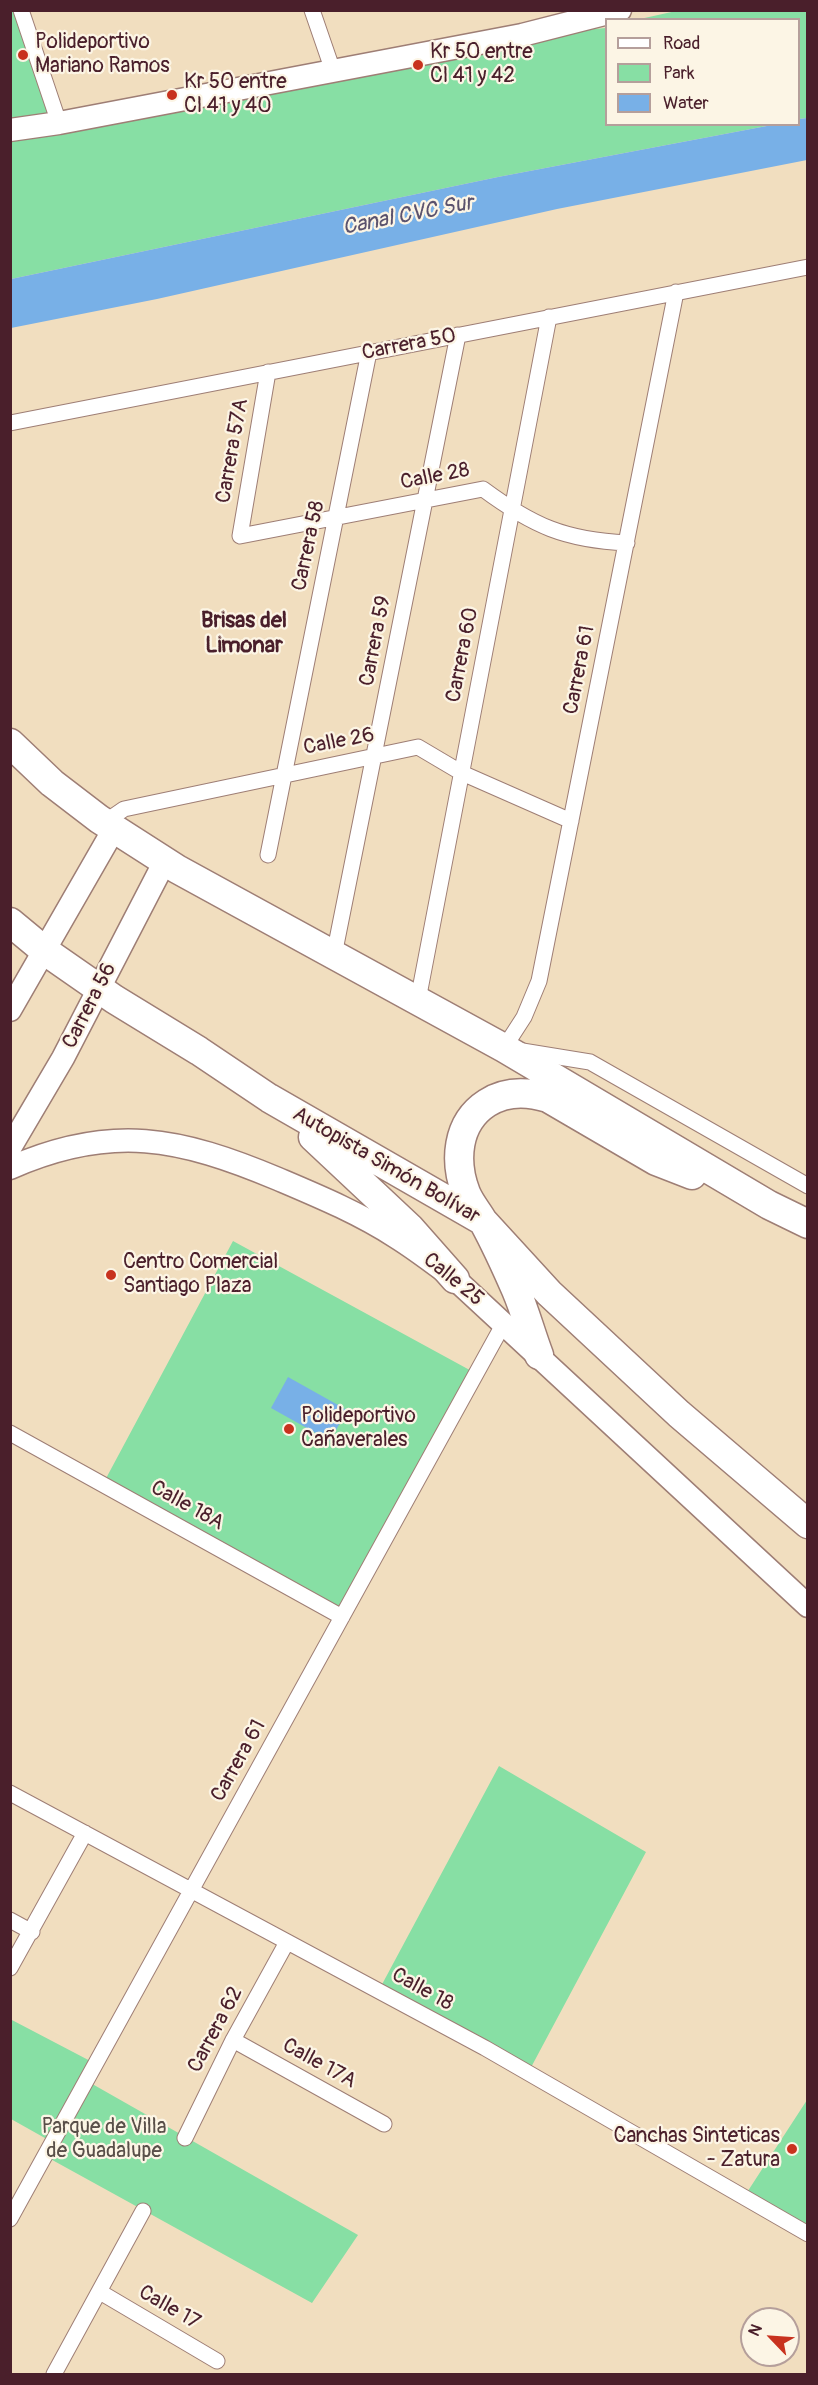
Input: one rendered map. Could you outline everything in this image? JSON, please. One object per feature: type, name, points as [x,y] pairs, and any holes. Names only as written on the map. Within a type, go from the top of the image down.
[{"type":"highway","points":[[10,743],[52,783],[110,826],[165,861],[504,1048],[769,1205],[807,1224]]},
{"type":"highway","name":"Autopista Simón Bolívar","points":[[10,922],[45,951],[99,989],[269,1098],[483,1221],[549,1293],[679,1414],[807,1524]]},
{"type":"highway","points":[[538,1355],[517,1292],[483,1221],[466,1194],[459,1161],[461,1139],[469,1120],[484,1105],[495,1098],[519,1093],[548,1098],[656,1161],[769,1205]]},
{"type":"highway","points":[[269,1098],[361,1180],[410,1228],[456,1280]]},
{"type":"street","points":[[21,10],[59,123]]},
{"type":"street","points":[[312,10],[333,71]]},
{"type":"street","points":[[10,130],[59,123],[522,35],[616,11]]},
{"type":"street","name":"Carrera 50","points":[[10,423],[807,267]]},
{"type":"street","name":"Carrera 61","points":[[504,1048],[524,1017],[539,981],[676,292]]},
{"type":"street","name":"Carrera 60","points":[[418,1000],[549,317]]},
{"type":"street","name":"Carrera 59","points":[[334,955],[458,335]]},
{"type":"street","name":"Carrera 58","points":[[268,855],[369,352]]},
{"type":"street","name":"Carrera 57A","points":[[240,536],[268,372]]},
{"type":"street","name":"Calle 28","points":[[240,536],[483,489],[512,510],[544,528],[580,538],[627,543]]},
{"type":"street","name":"Calle 26","points":[[110,826],[124,809],[418,747],[462,773],[571,821]]},
{"type":"street","points":[[10,1011],[45,951],[110,826]]},
{"type":"street","name":"Carrera 56","points":[[10,1148],[63,1058],[165,861]]},
{"type":"street","points":[[504,1048],[590,1062],[807,1186]]},
{"type":"street","name":"Calle 25","points":[[10,1168],[57,1150],[102,1142],[148,1140],[194,1147],[235,1161],[333,1202],[397,1237],[456,1280],[504,1323],[807,1606]]},
{"type":"street","name":"Carrera 61","points":[[10,2219],[504,1323]]},
{"type":"street","name":"Calle 18A","points":[[10,1433],[342,1617]]},
{"type":"street","name":"Calle 18","points":[[10,1793],[485,2048],[807,2234]]},
{"type":"street","points":[[10,1968],[85,1833]]},
{"type":"street","points":[[10,1920],[32,1932]]},
{"type":"street","name":"Carrera 62","points":[[184,2138],[233,2040],[287,1942]]},
{"type":"street","name":"Calle 17A","points":[[233,2040],[384,2124]]},
{"type":"street","points":[[54,2374],[143,2211]]},
{"type":"street","name":"Calle 17","points":[[100,2292],[218,2361]]},
{"type":"green space","points":[[11,11],[21,11],[59,123],[522,35],[605,28],[605,126],[767,126],[498,177],[11,279]]},
{"type":"green space","points":[[676,11],[807,11],[807,118],[800,119],[800,18],[644,18]]},
{"type":"green space","name":"Polideportivo Cañaverales","points":[[233,1241],[477,1374],[342,1617],[103,1484]]},
{"type":"green space","points":[[499,1766],[646,1852],[528,2073],[379,1990]]},
{"type":"green space","name":"Parque de Villa de Guadalupe","points":[[10,2019],[96,2064],[87,2081],[358,2235],[312,2303],[45,2156],[52,2142],[11,2119]]},
{"type":"green space","name":"Canchas Sinteticas - Zatura","points":[[807,2100],[807,2234],[744,2197]]},
{"type":"water","name":"Canal CVC Sur","points":[[807,118],[807,160],[557,209],[157,299],[11,328],[11,279],[498,177],[767,126],[800,126],[800,119]]},
{"type":"water","points":[[288,1377],[347,1410],[330,1441],[271,1408]]},
{"type":"place","name":"Polideportivo Mariano Ramos","points":[[23,55]]},
{"type":"place","name":"Kr 50 entre Cl 41 y 42","points":[[418,65]]},
{"type":"place","name":"Kr 50 entre Cl 41 y 40","points":[[172,95]]},
{"type":"place","name":"Centro Comercial Santiago Plaza","points":[[111,1275]]},
{"type":"place","name":"Polideportivo Cañaverales","points":[[289,1429]]},
{"type":"place","name":"Canchas Sinteticas - Zatura","points":[[792,2149]]},
{"type":"district","name":"Brisas del Limonar","points":[[244,634]]}]
